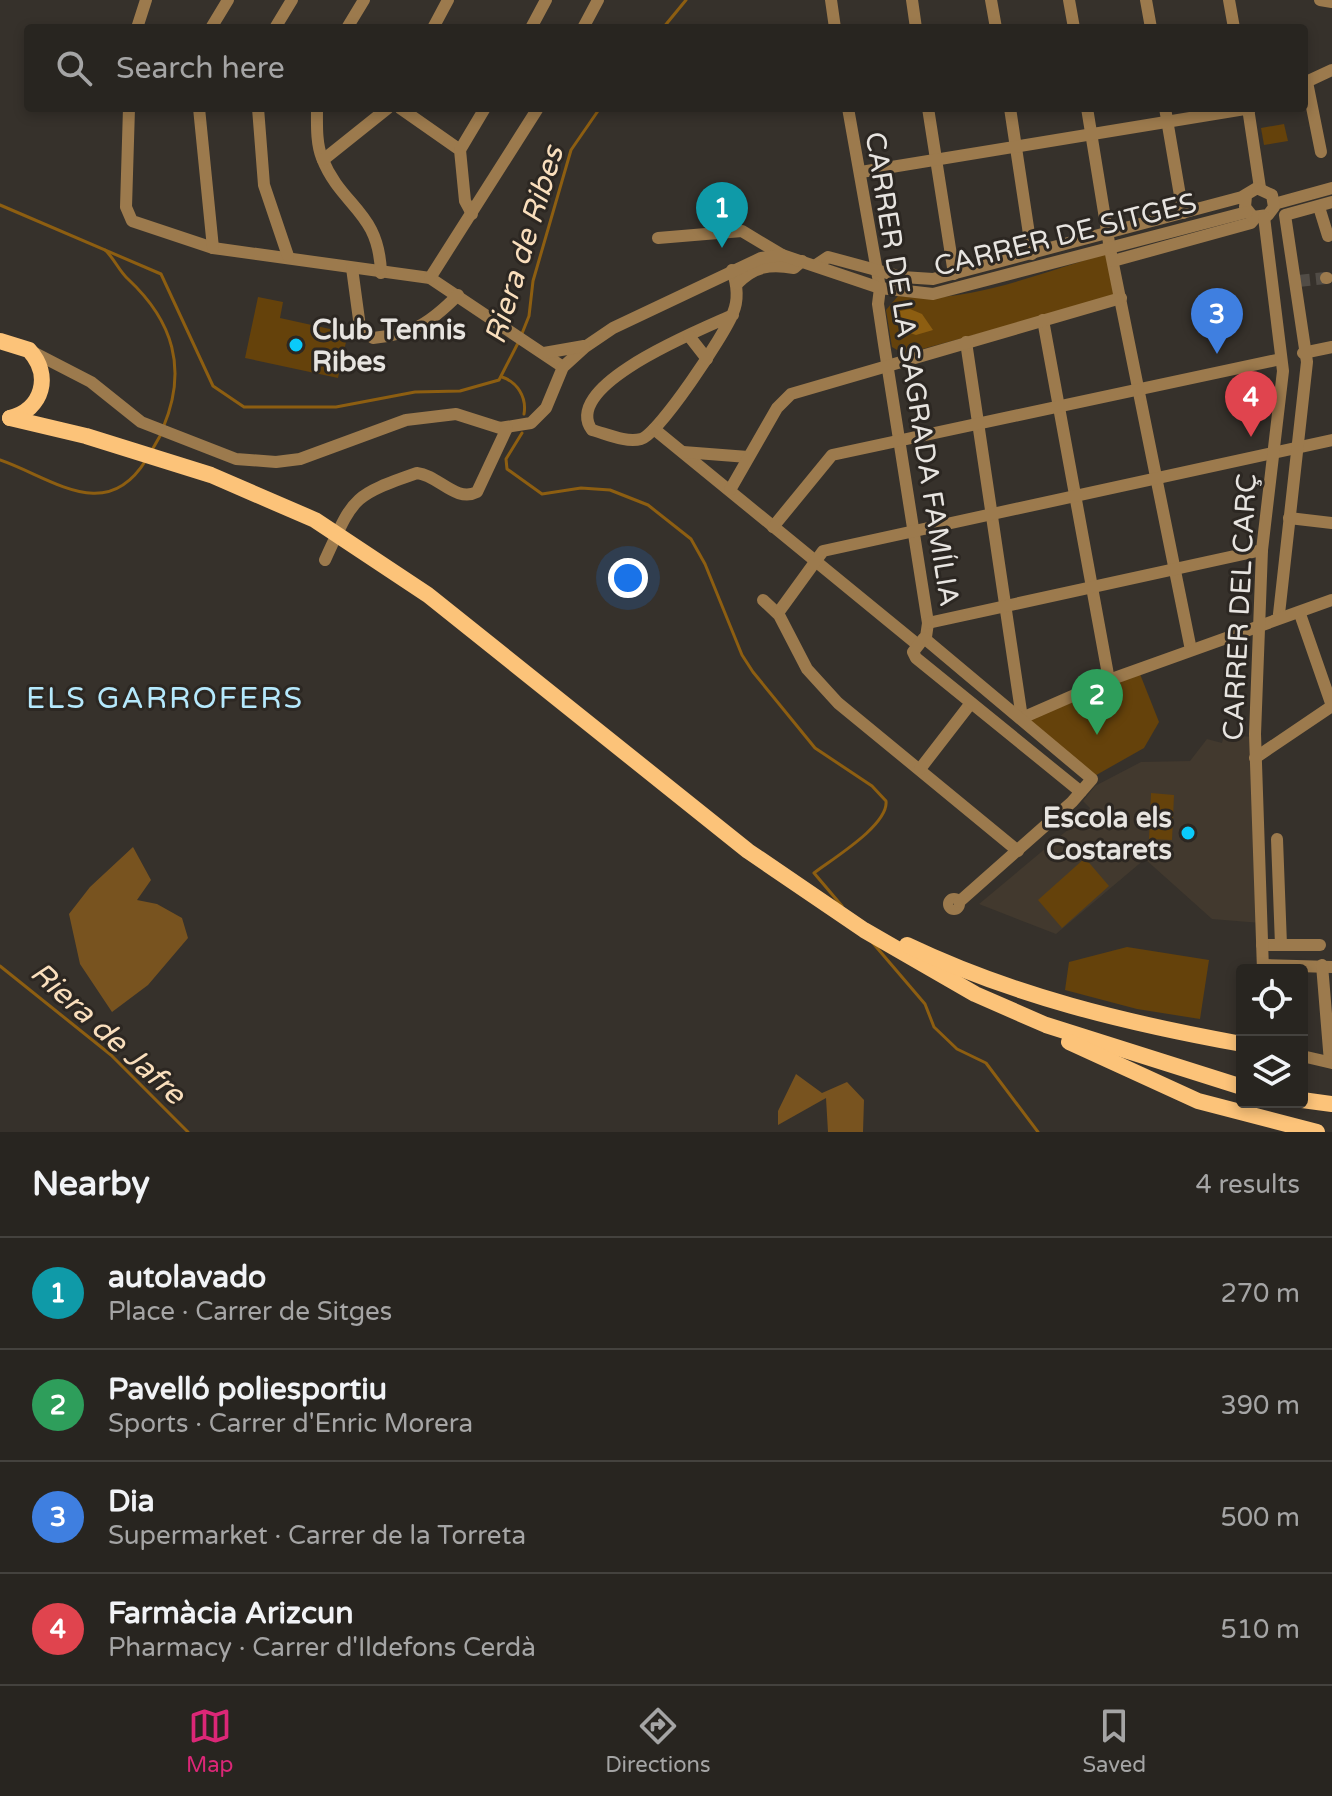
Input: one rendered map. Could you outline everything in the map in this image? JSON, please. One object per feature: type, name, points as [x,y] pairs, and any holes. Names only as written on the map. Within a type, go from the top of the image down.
[{"type":"main road","points":[[0,341],[29,350],[37,358],[43,380],[36,401],[25,412],[5,418]]},
{"type":"main road","points":[[36,401],[56,423],[86,436]]},
{"type":"main road","points":[[5,418],[86,436],[169,461],[252,490],[297,511],[373,555],[428,595],[748,851],[859,927],[975,994],[1046,1025],[1236,1085]]},
{"type":"main road","points":[[859,927],[1066,1006],[1171,1033],[1236,1043]]},
{"type":"main road","points":[[1046,1025],[1062,1040],[1175,1092],[1226,1110],[1317,1132]]},
{"type":"main road","points":[[1308,1101],[1332,1104]]},
{"type":"street","points":[[141,24],[146,0]]},
{"type":"street","points":[[213,24],[228,0]]},
{"type":"street","points":[[277,24],[292,0]]},
{"type":"street","points":[[349,24],[364,0]]},
{"type":"street","points":[[435,24],[448,0]]},
{"type":"street","points":[[533,24],[546,0]]},
{"type":"street","points":[[585,24],[598,0]]},
{"type":"street","points":[[831,0],[834,24]]},
{"type":"street","points":[[912,0],[915,24]]},
{"type":"street","points":[[991,0],[995,24]]},
{"type":"street","points":[[1069,0],[1073,24]]},
{"type":"street","points":[[1146,0],[1150,24]]},
{"type":"street","points":[[1229,0],[1233,24]]},
{"type":"street","points":[[1320,0],[1332,2]]},
{"type":"street","points":[[1308,82],[1332,70]]},
{"type":"street","points":[[1308,92],[1321,152]]},
{"type":"street","points":[[129,112],[126,207],[132,221],[213,248],[430,278],[563,367]]},
{"type":"street","points":[[199,112],[213,248]]},
{"type":"street","points":[[258,112],[264,185],[288,256]]},
{"type":"street","points":[[317,112],[323,160],[333,179],[372,226],[380,246],[381,273]]},
{"type":"street","points":[[323,160],[383,112]]},
{"type":"street","points":[[406,112],[460,150]]},
{"type":"street","points":[[472,214],[465,201],[460,150],[483,112]]},
{"type":"street","points":[[430,278],[536,112]]},
{"type":"street","name":"CARRER DE LA SAGRADA FAMÍLIA","points":[[849,112],[880,288],[878,304],[928,623],[922,641]]},
{"type":"street","points":[[929,112],[954,274]]},
{"type":"street","points":[[1011,112],[1032,254]]},
{"type":"street","points":[[1088,112],[1138,391],[1191,650]]},
{"type":"street","points":[[1166,112],[1183,213]]},
{"type":"street","points":[[861,172],[1226,112]]},
{"type":"street","points":[[1250,112],[1260,188]]},
{"type":"street","points":[[816,265],[828,257],[922,279],[954,274],[1246,196],[1260,188]]},
{"type":"street","points":[[1246,196],[1256,215],[1271,212],[1274,204],[1268,191],[1260,188]]},
{"type":"street","points":[[1274,204],[1332,188]]},
{"type":"street","points":[[1279,614],[1307,362],[1303,353],[1285,215],[1332,202]]},
{"type":"street","points":[[1319,207],[1328,236]]},
{"type":"street","name":"CARRER DE SITGES","points":[[658,238],[742,231],[782,255],[880,288],[933,294],[1112,255],[1256,215]]},
{"type":"street","name":"CARRER DEL CARÇ","points":[[1256,215],[1281,359],[1262,550],[1255,758],[1262,961]]},
{"type":"street","points":[[29,350],[91,382],[141,422],[178,437],[236,459],[262,463],[300,459],[406,420],[456,414],[507,428],[523,426],[542,415],[563,367],[586,346],[613,328],[732,270],[761,258],[782,255]]},
{"type":"street","points":[[737,284],[749,272],[760,267],[794,268],[802,261]]},
{"type":"street","points":[[352,268],[360,327],[373,338],[409,334],[464,298]]},
{"type":"street","points":[[732,270],[737,284],[733,315],[707,359],[654,429],[643,439],[629,440],[592,430],[588,425],[594,399],[630,364],[733,315]]},
{"type":"street","points":[[730,490],[777,408],[791,394],[1121,298]]},
{"type":"street","points":[[1043,320],[1109,680]]},
{"type":"street","points":[[689,336],[707,359]]},
{"type":"street","points":[[966,342],[1022,718]]},
{"type":"street","points":[[538,349],[586,346]]},
{"type":"street","points":[[1303,353],[1332,347]]},
{"type":"street","points":[[538,349],[553,386]]},
{"type":"street","points":[[773,527],[832,455],[1281,359]]},
{"type":"street","points":[[43,380],[69,370]]},
{"type":"street","points":[[325,560],[345,517],[369,490],[417,473],[459,494],[470,496],[477,492],[507,428]]},
{"type":"street","points":[[654,429],[817,563],[1022,718],[1092,779],[1018,851],[959,902]]},
{"type":"street","points":[[778,613],[823,551],[1332,440]]},
{"type":"street","points":[[683,452],[748,457]]},
{"type":"street","points":[[1289,518],[1332,523]]},
{"type":"street","points":[[928,623],[1262,550]]},
{"type":"street","points":[[1260,624],[1332,593]]},
{"type":"street","points":[[763,600],[778,613],[796,653],[817,682],[1018,851]]},
{"type":"street","points":[[1022,718],[1109,680],[1332,600]]},
{"type":"street","points":[[1255,758],[1332,706],[1300,614]]},
{"type":"street","points":[[922,641],[913,654],[1081,792]]},
{"type":"street","points":[[920,769],[971,703]]},
{"type":"street","points":[[1277,839],[1281,945]]},
{"type":"street","points":[[1262,961],[1281,945],[1320,945],[1332,937]]},
{"type":"street","points":[[1308,1057],[1331,1062],[1325,966],[1320,945]]},
{"type":"street","points":[[1262,961],[1325,966]]},
{"type":"street","points":[[1214,1039],[1236,1037]]},
{"type":"shaded area","points":[[1284,124],[1288,141],[1264,145],[1261,128]]},
{"type":"shaded area","points":[[1109,253],[1118,296],[904,354],[892,347],[886,310],[898,296],[924,298],[977,292]]},
{"type":"shaded area","name":"Club Tennis Ribes","points":[[258,297],[283,302],[280,318],[348,333],[338,378],[245,358]]},
{"type":"shaded area","points":[[910,309],[922,314],[933,330],[916,335],[904,331],[900,311]]},
{"type":"shaded area","points":[[1138,669],[1159,722],[1144,748],[1091,778],[1022,718]]},
{"type":"shaded area","name":"Escola els Costarets","points":[[1224,735],[1255,737],[1261,923],[1212,919],[1145,859],[1056,934],[979,904],[1088,813],[1090,808],[1083,801],[1095,786],[1141,762],[1190,761],[1207,739],[1222,743]]},
{"type":"shaded area","points":[[1151,793],[1174,795],[1172,840],[1149,839]]},
{"type":"shaded area","points":[[133,847],[151,880],[137,900],[157,904],[182,918],[188,938],[148,985],[112,1012],[80,964],[69,914],[90,887]]},
{"type":"shaded area","points":[[1085,858],[1109,886],[1062,928],[1038,900]]},
{"type":"shaded area","points":[[1127,947],[1209,960],[1200,1019],[1137,1009],[1065,990],[1069,962]]},
{"type":"shaded area","points":[[796,1074],[822,1093],[847,1082],[864,1100],[863,1132],[828,1132],[826,1098],[778,1125],[778,1111]]},
{"type":"waterway","name":"Riera de Ribes","points":[[666,24],[686,0]]},
{"type":"waterway","name":"Riera de Ribes","points":[[521,336],[529,316],[533,281],[571,150],[597,112]]},
{"type":"waterway","name":"Riera de Ribes","points":[[0,205],[161,274],[213,386],[244,407],[336,407],[415,392],[460,391],[499,380],[518,343]]},
{"type":"waterway","name":"Riera de Jafre","points":[[105,250],[156,312],[172,347],[174,386],[163,428]]},
{"type":"waterway","points":[[502,377],[520,391],[524,414]]},
{"type":"waterway","points":[[522,433],[506,459],[507,469],[542,494],[581,488],[610,490],[648,505],[691,539],[705,564],[742,655],[753,672],[815,748],[872,786],[886,801],[885,810],[869,831],[814,873],[842,906]]},
{"type":"waterway","name":"Riera de Jafre","points":[[152,450],[160,436]]},
{"type":"waterway","name":"Riera de Jafre","points":[[0,460],[58,485],[96,493],[114,490],[130,479],[146,460]]},
{"type":"waterway","points":[[872,942],[925,1004],[934,1027],[957,1049],[986,1063],[1038,1132]]},
{"type":"waterway","name":"Riera de Jafre","points":[[0,966],[111,1055],[188,1132]]},
{"type":"tunnel","points":[[1298,281],[1326,278]]},
{"type":"place","name":"autolavado","points":[[722,248]]},
{"type":"place","name":"Club Tennis Ribes","points":[[296,345]]},
{"type":"place","name":"Dia","points":[[1217,354]]},
{"type":"place","name":"Farmàcia Arizcun","points":[[1251,437]]},
{"type":"place","name":"Pavelló poliesportiu","points":[[1097,735]]},
{"type":"place","name":"Escola els Costarets","points":[[1188,833]]},
{"type":"district","name":"ELS GARROFERS","points":[[165,698]]}]
